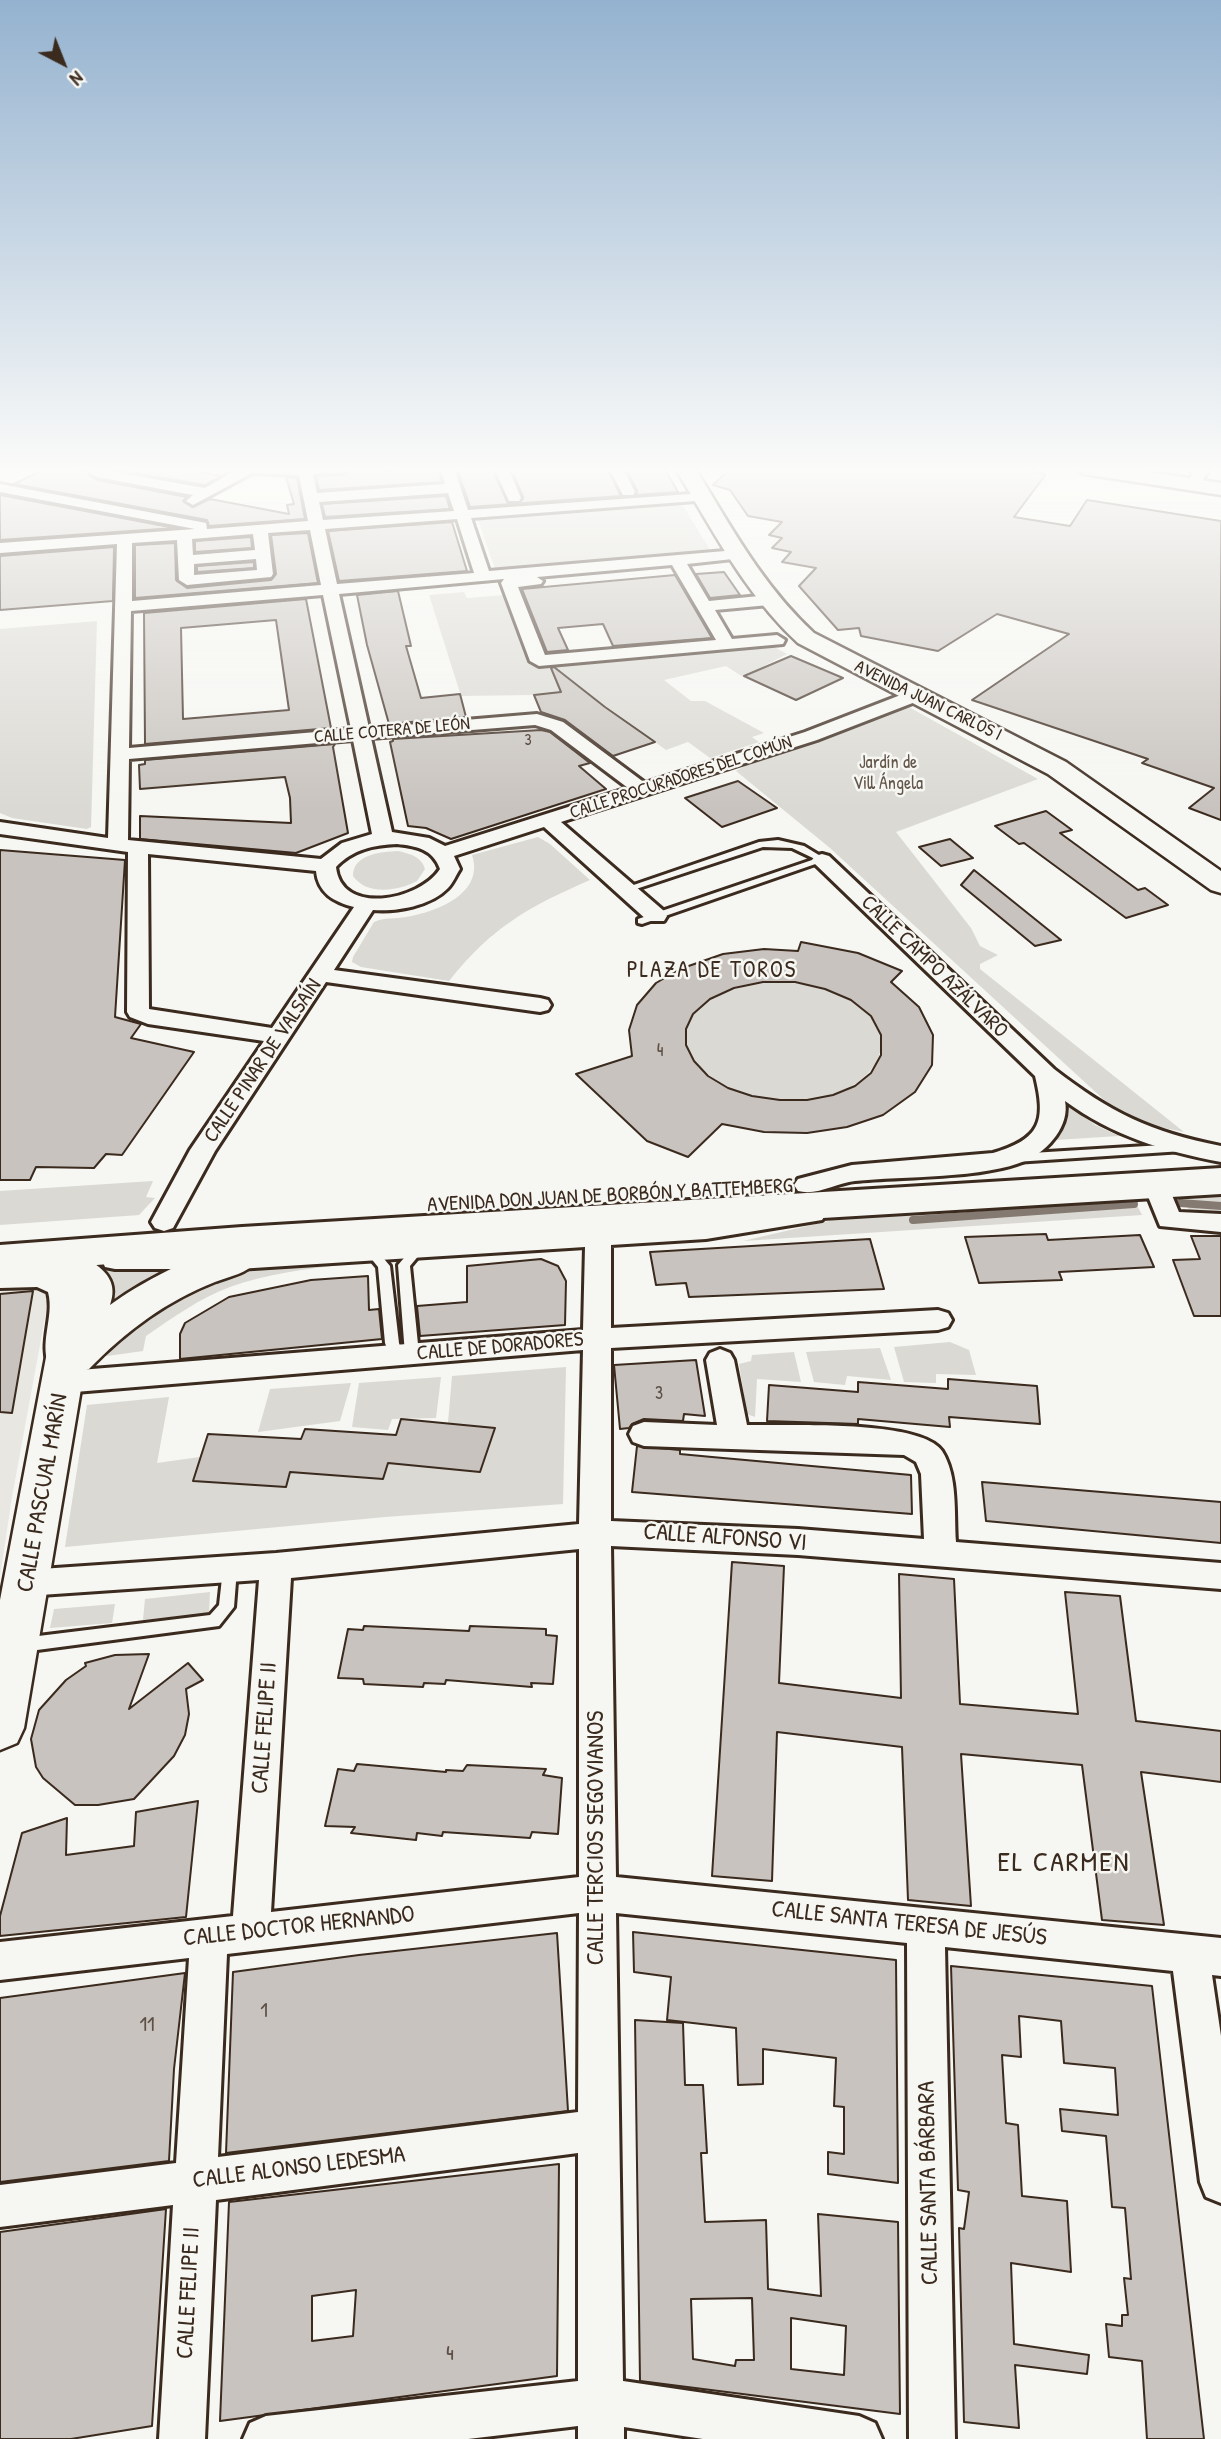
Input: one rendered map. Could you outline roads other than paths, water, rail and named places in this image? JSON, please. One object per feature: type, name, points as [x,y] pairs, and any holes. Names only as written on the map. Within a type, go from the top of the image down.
[{"type":"main road","name":"AVENIDA JUAN CARLOS I","points":[[756,582],[792,626],[822,648],[1057,768],[1221,884]]},
{"type":"main road","name":"AVENIDA DON JUAN DE BORBÓN Y BATTEMBERG","points":[[0,1236],[164,1222],[807,1185],[1213,1175]]},
{"type":"main road","name":"AVENIDA DON JUAN DE BORBÓN Y BATTEMBERG","points":[[0,1259],[242,1240],[894,1199],[1106,1189],[1213,1175]]},
{"type":"main road","name":"CALLE PASCUAL MARÍN","points":[[0,1728],[70,1341],[92,1303],[91,1283],[76,1267],[38,1256]]},
{"type":"main road","name":"CALLE PASCUAL MARÍN","points":[[64,1376],[102,1332],[136,1306],[189,1277],[238,1260]]},
{"type":"street","points":[[124,582],[120,754],[128,846],[138,871],[138,1012],[148,1017],[280,1036]]},
{"type":"street","points":[[327,582],[383,838]]},
{"type":"street","points":[[124,607],[436,582]]},
{"type":"street","points":[[520,582],[509,583],[539,660],[777,640]]},
{"type":"street","points":[[690,582],[727,644]]},
{"type":"street","points":[[704,606],[769,600]]},
{"type":"street","name":"CALLE PROCURADORES DEL COMÚN","points":[[443,853],[811,736],[918,695]]},
{"type":"street","name":"CALLE COTERA DE LEÓN","points":[[120,754],[544,720],[557,726],[643,790]]},
{"type":"street","points":[[547,820],[624,890],[649,918]]},
{"type":"street","points":[[0,828],[128,846],[326,866]]},
{"type":"street","points":[[383,838],[411,839],[443,853],[450,869],[447,877],[430,893],[401,903],[367,903],[335,892],[326,880],[326,866],[332,858],[353,845],[383,838]]},
{"type":"street","name":"CALLE CAMPO AZÁLVARO","points":[[822,860],[1046,1073],[1117,1126],[1141,1136],[1221,1154]]},
{"type":"street","name":"CALLE PINAR DE VALSAÍN","points":[[164,1222],[203,1150],[322,975],[367,903]]},
{"type":"street","points":[[322,975],[540,1005]]},
{"type":"street","points":[[807,1185],[852,1173],[1006,1159],[1026,1150],[1051,1125],[1054,1105],[1046,1073]]},
{"type":"street","points":[[1160,1194],[1169,1220],[1221,1223]]},
{"type":"street","name":"AVENIDA DON JUAN DE BORBÓN Y BATTEMBERG","points":[[38,1256],[125,1260],[238,1260],[419,1248],[757,1225],[894,1199]]},
{"type":"street","name":"CALLE TERCIOS SEGOVIANOS","points":[[598,1236],[595,1535],[601,2420]]},
{"type":"street","points":[[0,1279],[41,1277],[59,1286],[64,1303],[58,1346],[64,1376]]},
{"type":"street","name":"CALLE DE DORADORES","points":[[64,1376],[404,1355],[596,1339],[937,1320]]},
{"type":"street","points":[[720,1360],[734,1437]]},
{"type":"street","points":[[644,1434],[894,1441],[922,1448],[934,1464],[941,1554]]},
{"type":"street","name":"CALLE ALFONSO VI","points":[[26,1583],[276,1566],[625,1532],[1221,1576]]},
{"type":"street","name":"CALLE FELIPE II","points":[[251,1932],[276,1566]]},
{"type":"street","name":"CALLE SANTA TERESA DE JESÚS","points":[[598,1893],[1205,1955]]},
{"type":"street","name":"CALLE DOCTOR HERNANDO","points":[[0,1961],[598,1893]]},
{"type":"street","name":"CALLE SANTA BÁRBARA","points":[[926,1926],[932,2439]]},
{"type":"street","name":"CALLE FELIPE II","points":[[182,2439],[209,1937]]},
{"type":"street","points":[[1205,1955],[1221,2182]]},
{"type":"street","name":"CALLE ALONSO LEDESMA","points":[[0,2206],[598,2130]]},
{"type":"street","points":[[266,2439],[601,2420],[859,2439]]},
{"type":"lane","name":"CALLE CAMPO AZÁLVARO","points":[[624,890],[762,844],[776,842],[800,846],[822,860]]},
{"type":"lane","points":[[649,918],[822,860]]},
{"type":"lane","points":[[1006,1159],[1183,1147]]},
{"type":"lane","name":"AVENIDA DON JUAN DE BORBÓN Y BATTEMBERG","points":[[1106,1189],[1160,1194],[1186,1189],[1213,1175]]},
{"type":"lane","points":[[404,1355],[404,1265],[419,1248]]},
{"type":"lane","points":[[371,1251],[384,1266],[391,1343],[404,1355]]},
{"type":"lane","points":[[15,1646],[214,1621],[226,1607],[230,1569]]},
{"type":"waterway","points":[[1180,1203],[1221,1206]]},
{"type":"waterway","points":[[913,1220],[1134,1204]]},
{"type":"district","name":"PLAZA DE TOROS","points":[[712,971]]},
{"type":"district","name":"EL CARMEN","points":[[1064,1864]]},
{"type":"park label","name":"Jardín de Vill Ángela","points":[[888,773]]}]
